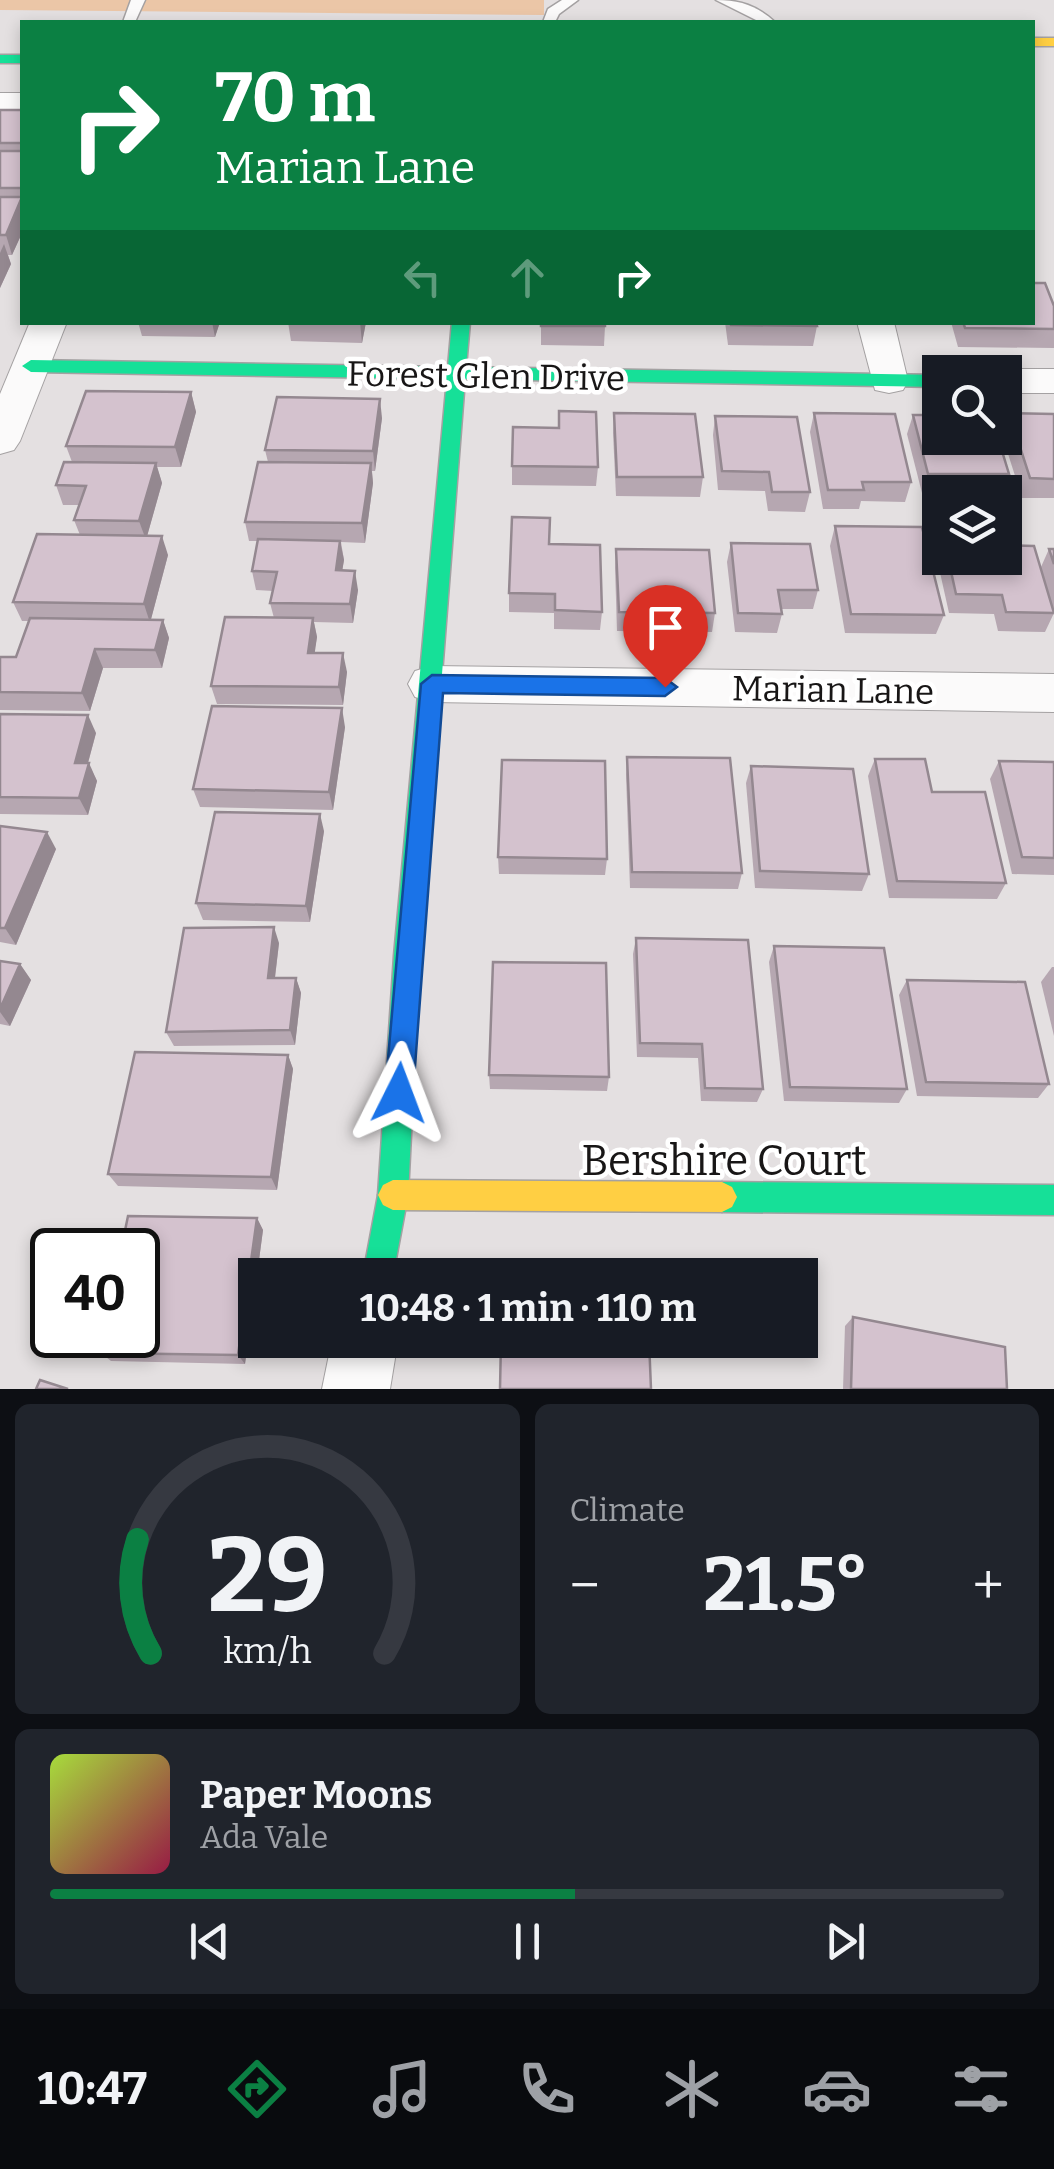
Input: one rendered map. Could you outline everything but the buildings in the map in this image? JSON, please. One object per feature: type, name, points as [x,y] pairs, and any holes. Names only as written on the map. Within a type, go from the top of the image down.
[{"type":"street","points":[[0,441],[48,325]]},
{"type":"street","points":[[381,1258],[393,1196],[408,956],[462,325]]},
{"type":"street","points":[[877,325],[889,380]]},
{"type":"street","name":"Forest Glen Drive","points":[[32,366],[455,376],[922,381]]},
{"type":"street","points":[[1022,381],[1054,382]]},
{"type":"street","name":"Marian Lane","points":[[432,684],[1054,692]]},
{"type":"street","name":"Bershire Court","points":[[393,1196],[1054,1200]]},
{"type":"street","points":[[356,1389],[362,1358]]},
{"type":"lane","points":[[550,20],[552,12],[571,0]]},
{"type":"lane","points":[[723,0],[747,8],[765,20]]},
{"type":"shaded area","points":[[0,0],[544,0],[544,15],[0,10]]},
{"type":"traffic: fast","points":[[0,59],[20,59]]},
{"type":"traffic: fast","points":[[381,1258],[393,1195],[407,956],[461,325]]},
{"type":"traffic: fast","points":[[31,366],[922,381]]},
{"type":"traffic: fast","points":[[722,1197],[1054,1200]]},
{"type":"traffic: slow","points":[[1035,42],[1054,42]]},
{"type":"traffic: slow","points":[[393,1195],[722,1197]]},
{"type":"route","points":[[399,1093],[432,684],[665,687]]}]
